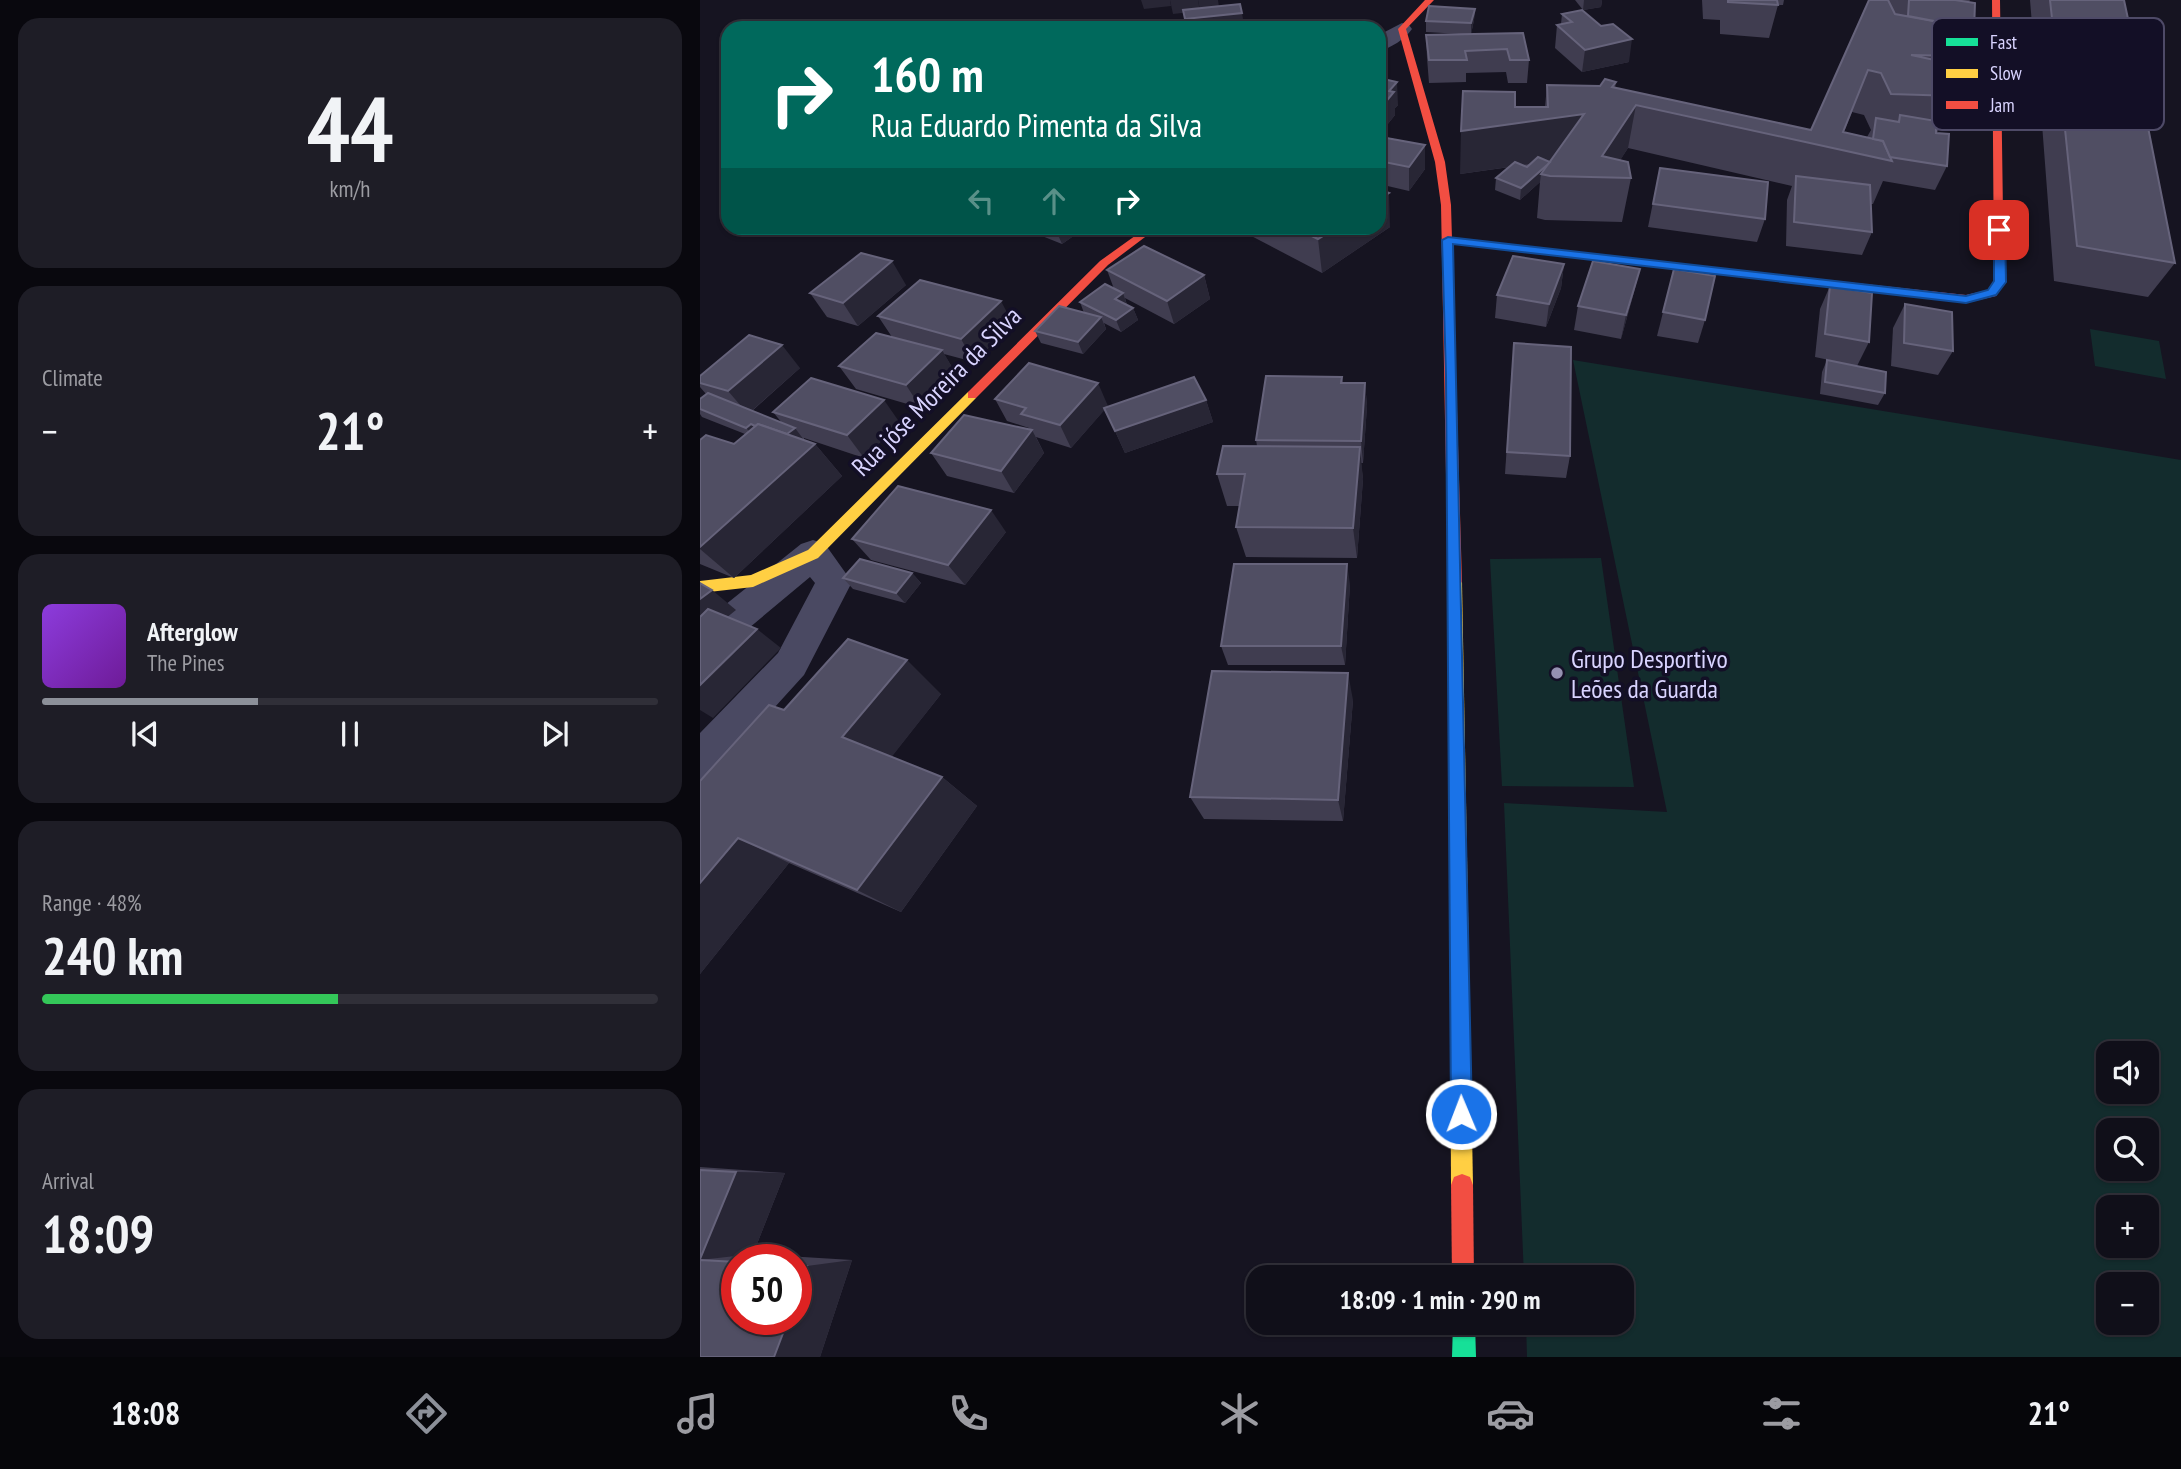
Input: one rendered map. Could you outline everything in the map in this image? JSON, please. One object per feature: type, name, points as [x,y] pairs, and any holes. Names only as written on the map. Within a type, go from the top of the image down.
[{"type":"street","points":[[1386,39],[1402,29],[1430,0]]},
{"type":"street","points":[[1996,0],[1996,18]]},
{"type":"street","points":[[1402,29],[1440,162],[1448,240],[1463,1265]]},
{"type":"street","points":[[1448,240],[1966,299],[1992,293],[2000,282],[1998,130]]},
{"type":"street","name":"Rua jóse Moreira da Silva","points":[[700,587],[753,580],[813,554],[1104,263],[1142,235]]},
{"type":"street","points":[[700,647],[813,554],[834,582],[791,664],[700,761]]},
{"type":"street","points":[[1464,1335],[1464,1357]]},
{"type":"green space","points":[[2090,329],[2159,341],[2166,379],[2095,366]]},
{"type":"green space","points":[[1573,360],[2181,460],[2181,1357],[1527,1357],[1526,1335],[1634,1335],[1634,1265],[1523,1265],[1504,803],[1667,812]]},
{"type":"green space","name":"Grupo Desportivo Leões da Guarda","points":[[1601,558],[1634,787],[1502,786],[1490,559]]},
{"type":"building","points":[[1777,0],[1778,5],[1728,2]]},
{"type":"building","points":[[1869,0],[1888,0],[1895,14],[1932,21],[1932,55],[1911,55],[1932,59],[1932,95],[1891,94],[1881,73],[1868,70],[1843,132],[1883,141],[1892,161],[1636,105],[1602,156],[1628,162],[1631,178],[1550,176],[1541,174],[1584,114],[1461,131],[1463,91],[1515,92],[1515,107],[1548,107],[1547,85],[1600,86],[1605,79],[1616,82],[1612,87],[1811,130]]},
{"type":"building","points":[[1909,0],[1975,3],[1974,18],[1932,18],[1932,21],[1908,16]]},
{"type":"building","points":[[2050,0],[2124,0],[2128,18],[2052,18]]},
{"type":"building","points":[[1240,4],[1242,13],[1185,19],[1183,10]]},
{"type":"building","points":[[1429,6],[1475,9],[1471,23],[1426,21]]},
{"type":"building","points":[[1582,10],[1601,26],[1613,24],[1632,39],[1585,50],[1557,25],[1572,22],[1562,14]]},
{"type":"building","points":[[1523,33],[1529,60],[1510,60],[1507,49],[1465,51],[1467,60],[1429,60],[1426,35]]},
{"type":"building","points":[[1386,80],[1397,82],[1389,91],[1394,92],[1386,102]]},
{"type":"building","points":[[1900,115],[1932,120],[1932,130],[1949,134],[1947,166],[1890,157],[1883,141],[1873,139],[1876,118],[1899,122]]},
{"type":"building","points":[[2065,130],[2149,130],[2175,263],[2077,246]]},
{"type":"building","points":[[1386,138],[1425,145],[1409,167],[1386,162]]},
{"type":"building","points":[[1538,157],[1550,162],[1521,188],[1496,178],[1515,162],[1527,167]]},
{"type":"building","points":[[1660,168],[1768,182],[1765,219],[1653,204]]},
{"type":"building","points":[[1796,176],[1870,185],[1872,232],[1794,222]]},
{"type":"building","points":[[1144,246],[1204,275],[1167,301],[1107,270]]},
{"type":"building","points":[[861,253],[892,261],[843,303],[810,293]]},
{"type":"building","points":[[1513,256],[1564,264],[1549,304],[1497,295]]},
{"type":"building","points":[[1593,261],[1640,269],[1626,315],[1578,306]]},
{"type":"building","points":[[1674,269],[1715,276],[1705,320],[1663,312]]},
{"type":"building","points":[[920,280],[1001,301],[961,339],[878,316]]},
{"type":"building","points":[[1105,284],[1123,293],[1115,299],[1133,308],[1116,320],[1080,302]]},
{"type":"building","points":[[1830,286],[1872,293],[1869,342],[1825,334]]},
{"type":"building","points":[[1905,304],[1952,312],[1953,351],[1904,343]]},
{"type":"building","points":[[1059,306],[1101,317],[1078,342],[1035,331]]},
{"type":"building","points":[[876,333],[942,350],[906,385],[839,366]]},
{"type":"building","points":[[749,335],[782,345],[728,391],[700,383],[700,376]]},
{"type":"building","points":[[1514,343],[1571,347],[1570,456],[1507,452]]},
{"type":"building","points":[[1827,360],[1886,372],[1885,393],[1825,382]]},
{"type":"building","points":[[1029,363],[1098,383],[1060,425],[1021,414],[1026,408],[995,399]]},
{"type":"building","points":[[1266,376],[1342,377],[1341,383],[1365,383],[1361,441],[1256,440]]},
{"type":"building","points":[[1194,377],[1206,400],[1115,431],[1104,408]]},
{"type":"building","points":[[811,378],[884,400],[847,435],[773,412]]},
{"type":"building","points":[[708,393],[795,428],[787,434],[758,424],[751,424],[746,428],[700,409],[700,399]]},
{"type":"building","points":[[964,415],[1032,430],[1001,471],[931,453]]},
{"type":"building","points":[[758,424],[815,444],[700,547],[700,440],[706,435],[734,444]]},
{"type":"building","points":[[1223,446],[1360,447],[1353,528],[1236,527],[1245,474],[1217,474]]},
{"type":"building","points":[[898,486],[991,510],[948,565],[852,539]]},
{"type":"building","points":[[860,559],[912,573],[896,593],[843,578]]},
{"type":"building","points":[[1234,564],[1347,564],[1341,646],[1221,646]]},
{"type":"building","points":[[700,583],[712,590],[700,599]]},
{"type":"building","points":[[708,609],[757,629],[700,685],[700,617]]},
{"type":"building","points":[[848,639],[907,660],[842,737],[942,777],[857,890],[738,838],[700,883],[700,781],[769,705],[784,710]]},
{"type":"building","points":[[1212,671],[1348,673],[1338,800],[1190,797]]},
{"type":"building","points":[[700,1170],[736,1172],[700,1259]]},
{"type":"building","points":[[700,1260],[721,1261],[721,1335],[782,1335],[774,1357],[700,1357]]},
{"type":"traffic: fast","points":[[1448,240],[1800,280]]},
{"type":"traffic: fast","points":[[1464,1335],[1464,1357]]},
{"type":"traffic: slow","points":[[700,587],[753,581],[813,554],[972,395]]},
{"type":"traffic: slow","points":[[1455,582],[1462,1185]]},
{"type":"traffic: jam","points":[[1430,0],[1402,29],[1440,162],[1446,205],[1455,582]]},
{"type":"traffic: jam","points":[[1996,0],[1996,18]]},
{"type":"traffic: jam","points":[[1800,280],[1966,299],[1992,293],[2000,282],[1998,130]]},
{"type":"traffic: jam","points":[[972,395],[1104,263],[1142,235]]},
{"type":"traffic: jam","points":[[1462,1185],[1463,1265]]},
{"type":"place","name":"Grupo Desportivo Leões da Guarda","points":[[1557,673]]},
{"type":"route","points":[[1461,1114],[1448,240],[1966,299],[1992,293],[2000,282],[1999,230]]}]
